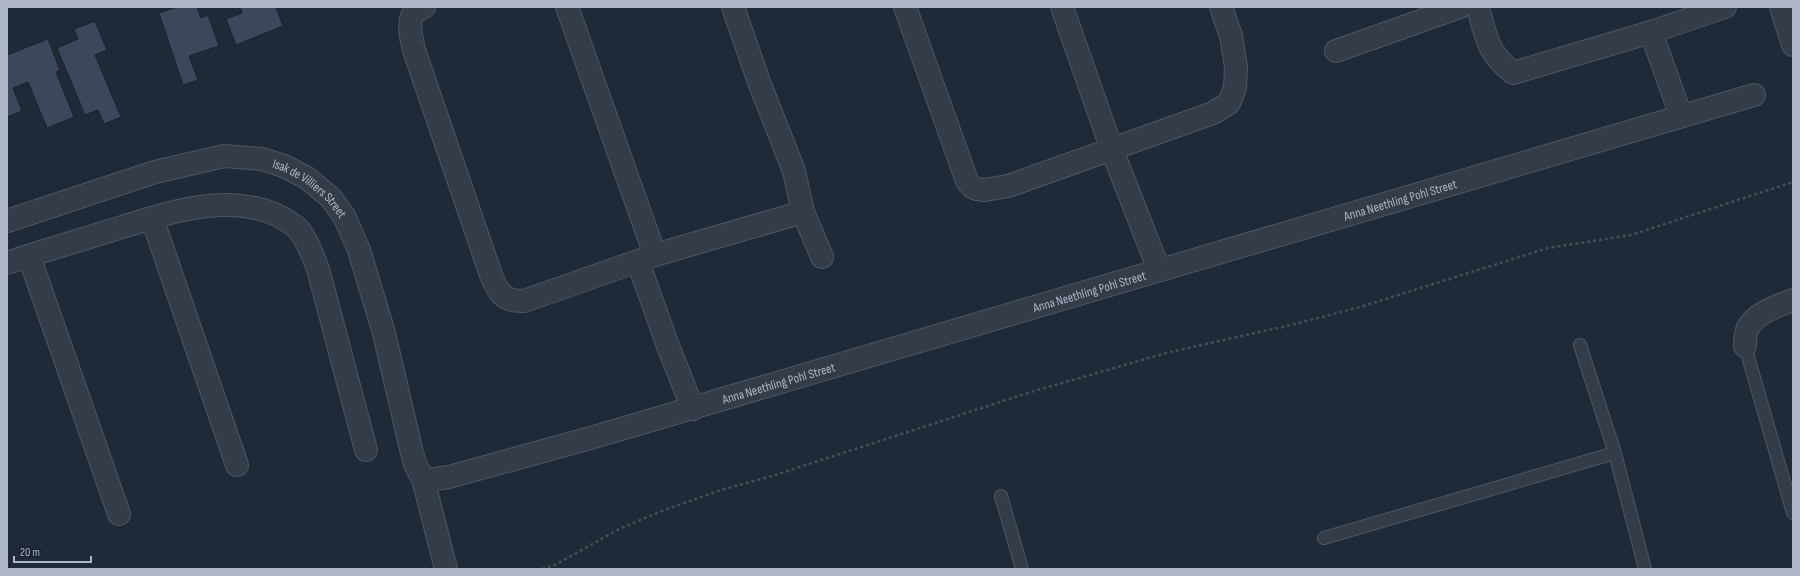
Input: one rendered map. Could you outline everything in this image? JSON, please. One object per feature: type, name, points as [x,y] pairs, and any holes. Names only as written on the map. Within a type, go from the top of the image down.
[{"type":"street","points":[[424,7],[413,14],[411,21],[411,36],[414,50],[498,291],[503,296],[510,299],[524,301],[646,259],[803,212]]},
{"type":"street","points":[[567,7],[646,259],[668,346],[693,409]]},
{"type":"street","points":[[733,7],[759,82],[794,171],[803,212],[822,257]]},
{"type":"street","points":[[905,7],[967,181],[972,187],[985,190],[1008,186],[1112,150],[1213,113],[1229,103],[1235,88],[1236,68],[1231,36],[1221,7]]},
{"type":"street","points":[[1062,7],[1112,150],[1159,270]]},
{"type":"street","points":[[1336,52],[1460,7]]},
{"type":"street","points":[[1478,7],[1488,45],[1495,56],[1512,73],[1651,32],[1725,7]]},
{"type":"street","points":[[1781,7],[1793,45]]},
{"type":"street","points":[[1651,32],[1681,116]]},
{"type":"street","name":"Anna Neethling Pohl Street","points":[[423,479],[428,480],[449,477],[693,409],[1754,95]]},
{"type":"street","name":"Isak de Villiers Street","points":[[7,221],[155,172],[224,156],[262,159],[284,166],[306,178],[331,198],[344,216],[359,250],[384,333],[411,449],[423,479],[446,569]]},
{"type":"street","points":[[7,264],[152,218],[194,208],[216,206],[250,206],[271,213],[297,227],[309,247],[318,269],[366,450]]},
{"type":"street","points":[[152,218],[237,465]]},
{"type":"street","points":[[29,256],[119,514]]},
{"type":"street","points":[[1745,346],[1746,333],[1752,321],[1764,313],[1793,300]]},
{"type":"lane","points":[[1580,345],[1615,453],[1645,569]]},
{"type":"lane","points":[[1745,346],[1793,513]]},
{"type":"lane","points":[[1324,538],[1615,453]]},
{"type":"lane","points":[[1001,496],[1022,569]]},
{"type":"path","points":[[542,569],[555,565],[621,528],[667,509],[721,490],[772,476],[1034,391],[1170,352],[1291,326],[1360,307],[1548,248],[1631,235],[1793,182]]},
{"type":"building","points":[[177,7],[197,7],[201,18],[208,15],[219,46],[189,56],[198,80],[183,85],[159,13]]},
{"type":"building","points":[[240,7],[276,7],[283,26],[236,45],[226,19],[242,13]]},
{"type":"building","points":[[95,21],[107,50],[95,55],[121,117],[104,124],[98,110],[85,115],[57,48],[78,39],[74,29]]},
{"type":"building","points":[[48,39],[60,70],[56,72],[74,117],[47,128],[28,82],[13,88],[22,111],[7,117],[7,55]]}]
